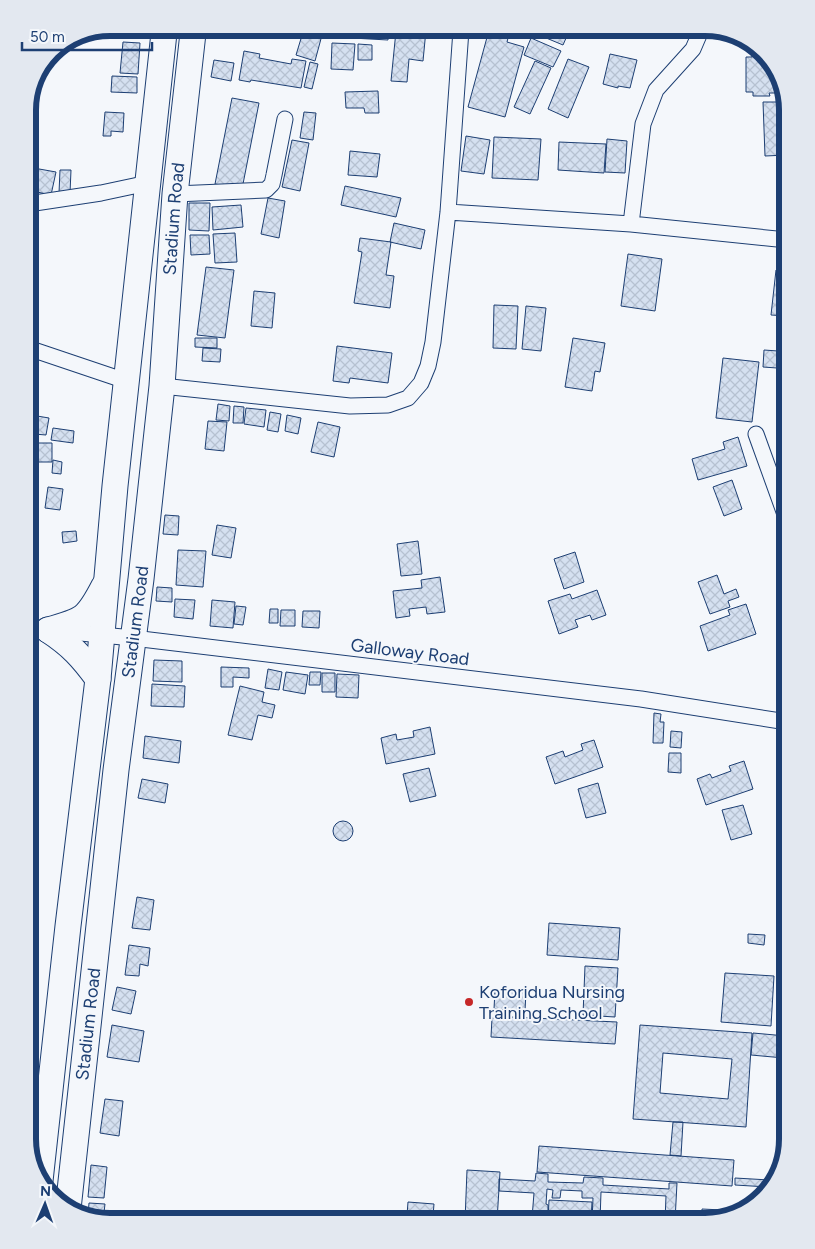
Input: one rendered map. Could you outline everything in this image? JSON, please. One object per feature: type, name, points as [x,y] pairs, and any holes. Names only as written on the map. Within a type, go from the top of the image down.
[{"type":"main road","name":"Stadium Road","points":[[42,1166],[81,810],[98,679],[126,381],[164,36]]},
{"type":"main road","name":"Stadium Road","points":[[70,1191],[116,770],[162,386],[175,194],[193,36]]},
{"type":"main road","points":[[160,73],[188,76]]},
{"type":"main road","points":[[38,629],[71,623],[88,613],[108,580]]},
{"type":"main road","points":[[38,629],[68,643],[83,658],[98,679]]},
{"type":"street","points":[[162,386],[350,406],[388,406],[408,398],[420,382],[428,366],[434,342],[448,212],[461,36]]},
{"type":"street","points":[[631,224],[643,124],[656,90],[693,49],[699,36]]},
{"type":"street","points":[[175,194],[266,190],[272,184],[285,119]]},
{"type":"street","points":[[36,203],[101,193],[148,183]]},
{"type":"street","points":[[448,212],[631,224],[779,239]]},
{"type":"street","points":[[36,351],[126,381]]},
{"type":"street","points":[[756,434],[779,496]]},
{"type":"street","name":"Galloway Road","points":[[38,629],[133,638],[641,699],[779,721]]},
{"type":"building","points":[[302,36],[322,36],[315,61],[296,55]]},
{"type":"building","points":[[388,36],[388,40],[334,37]]},
{"type":"building","points":[[396,36],[425,36],[423,61],[409,59],[407,82],[391,81]]},
{"type":"building","points":[[487,36],[508,36],[507,42],[524,47],[505,117],[468,107]]},
{"type":"building","points":[[541,36],[567,36],[563,45]]},
{"type":"building","points":[[531,38],[561,51],[553,67],[524,55]]},
{"type":"building","points":[[123,42],[140,43],[138,74],[120,73]]},
{"type":"building","points":[[332,43],[355,44],[353,70],[331,69]]},
{"type":"building","points":[[358,44],[372,45],[372,60],[358,60]]},
{"type":"building","points":[[244,51],[260,54],[259,58],[291,64],[292,59],[306,61],[301,88],[251,80],[250,82],[239,80]]},
{"type":"building","points":[[610,54],[637,60],[630,88],[618,86],[618,88],[603,84]]},
{"type":"building","points":[[752,54],[769,73],[776,93],[769,93],[770,96],[753,96],[753,92],[746,92],[746,57],[752,57]]},
{"type":"building","points":[[568,59],[589,67],[568,118],[548,109]]},
{"type":"building","points":[[214,60],[234,63],[231,81],[211,77]]},
{"type":"building","points":[[535,61],[551,68],[530,114],[514,107]]},
{"type":"building","points":[[310,62],[318,64],[312,89],[304,87]]},
{"type":"building","points":[[112,76],[137,77],[137,93],[111,92]]},
{"type":"building","points":[[378,91],[379,113],[365,113],[364,108],[346,108],[345,92]]},
{"type":"building","points":[[232,98],[259,103],[242,189],[215,184]]},
{"type":"building","points":[[763,102],[778,102],[779,155],[765,156]]},
{"type":"building","points":[[105,112],[124,113],[123,132],[111,131],[111,136],[103,136]]},
{"type":"building","points":[[304,112],[316,113],[313,140],[300,138]]},
{"type":"building","points":[[466,136],[490,140],[484,174],[461,171]]},
{"type":"building","points":[[494,137],[541,139],[538,180],[492,178]]},
{"type":"building","points":[[607,139],[627,141],[625,173],[605,172]]},
{"type":"building","points":[[292,140],[309,143],[300,191],[282,187]]},
{"type":"building","points":[[559,142],[606,144],[604,173],[558,170]]},
{"type":"building","points":[[350,151],[380,154],[377,177],[348,175]]},
{"type":"building","points":[[36,168],[56,172],[51,195],[36,192]]},
{"type":"building","points":[[60,170],[71,170],[70,193],[59,193]]},
{"type":"building","points":[[345,186],[401,198],[396,217],[341,205]]},
{"type":"building","points":[[268,198],[285,201],[279,238],[261,234]]},
{"type":"building","points":[[189,203],[210,203],[209,231],[189,230]]},
{"type":"building","points":[[241,205],[243,227],[213,230],[212,207]]},
{"type":"building","points":[[394,223],[425,230],[421,249],[390,242]]},
{"type":"building","points":[[235,233],[237,262],[215,263],[213,234]]},
{"type":"building","points":[[190,235],[209,235],[210,254],[191,255]]},
{"type":"building","points":[[360,238],[391,242],[386,275],[394,276],[390,308],[354,303],[362,252],[358,251]]},
{"type":"building","points":[[628,254],[662,259],[655,311],[621,306]]},
{"type":"building","points":[[206,267],[234,270],[225,338],[197,335]]},
{"type":"building","points":[[776,270],[779,270],[779,316],[771,315]]},
{"type":"building","points":[[254,291],[275,293],[272,328],[251,326]]},
{"type":"building","points":[[494,305],[518,306],[516,349],[493,348]]},
{"type":"building","points":[[526,306],[546,308],[541,351],[522,349]]},
{"type":"building","points":[[195,338],[217,338],[217,348],[195,347]]},
{"type":"building","points":[[573,338],[605,343],[600,372],[595,371],[592,391],[565,387]]},
{"type":"building","points":[[337,346],[392,353],[388,383],[350,378],[349,383],[333,381]]},
{"type":"building","points":[[203,348],[221,349],[220,362],[202,361]]},
{"type":"building","points":[[764,350],[778,351],[777,368],[763,367]]},
{"type":"building","points":[[723,358],[759,362],[752,422],[716,418]]},
{"type":"building","points":[[218,404],[230,406],[229,421],[216,420]]},
{"type":"building","points":[[234,406],[244,407],[243,423],[233,423]]},
{"type":"building","points":[[246,408],[266,410],[264,427],[244,424]]},
{"type":"building","points":[[270,412],[281,414],[278,432],[267,430]]},
{"type":"building","points":[[287,415],[301,418],[298,434],[285,431]]},
{"type":"building","points":[[37,416],[49,418],[46,435],[36,434]]},
{"type":"building","points":[[208,421],[227,422],[224,451],[205,449]]},
{"type":"building","points":[[318,422],[340,427],[334,457],[311,452]]},
{"type":"building","points":[[53,428],[74,431],[73,443],[51,440]]},
{"type":"building","points":[[738,437],[747,466],[698,480],[692,459],[725,449],[723,442]]},
{"type":"building","points":[[36,443],[52,443],[52,462],[36,462]]},
{"type":"building","points":[[53,460],[62,462],[61,474],[52,473]]},
{"type":"building","points":[[732,480],[742,509],[724,516],[713,487]]},
{"type":"building","points":[[48,487],[63,489],[60,510],[45,508]]},
{"type":"building","points":[[165,515],[179,516],[178,535],[163,534]]},
{"type":"building","points":[[217,525],[236,528],[231,558],[212,555]]},
{"type":"building","points":[[76,531],[77,541],[63,543],[62,532]]},
{"type":"building","points":[[418,541],[422,574],[401,576],[397,544]]},
{"type":"building","points":[[178,550],[206,551],[203,587],[176,585]]},
{"type":"building","points":[[575,552],[584,582],[564,589],[554,559]]},
{"type":"building","points":[[717,575],[724,594],[736,589],[739,597],[728,601],[730,607],[710,614],[698,582]]},
{"type":"building","points":[[440,577],[445,612],[427,614],[426,607],[409,609],[410,616],[396,618],[393,591],[422,588],[421,580]]},
{"type":"building","points":[[157,587],[172,588],[172,602],[156,601]]},
{"type":"building","points":[[597,590],[606,615],[592,620],[590,615],[575,620],[578,627],[559,634],[548,601],[570,594],[572,599]]},
{"type":"building","points":[[175,599],[195,600],[193,619],[174,617]]},
{"type":"building","points":[[212,600],[235,602],[233,628],[210,626]]},
{"type":"building","points":[[746,604],[756,634],[708,651],[700,626],[730,615],[728,610]]},
{"type":"building","points":[[236,606],[246,607],[243,625],[234,624]]},
{"type":"building","points":[[270,609],[278,609],[278,623],[269,623]]},
{"type":"building","points":[[281,610],[295,610],[295,626],[280,626]]},
{"type":"building","points":[[303,611],[320,611],[319,628],[302,627]]},
{"type":"building","points":[[154,660],[182,661],[182,682],[153,681]]},
{"type":"building","points":[[221,667],[249,668],[249,678],[233,677],[233,687],[221,687]]},
{"type":"building","points":[[268,669],[282,672],[279,690],[265,688]]},
{"type":"building","points":[[286,672],[308,675],[305,694],[283,690]]},
{"type":"building","points":[[310,672],[321,672],[320,685],[309,685]]},
{"type":"building","points":[[322,673],[335,673],[335,692],[322,692]]},
{"type":"building","points":[[337,674],[359,675],[358,698],[336,697]]},
{"type":"building","points":[[152,684],[185,686],[184,707],[151,706]]},
{"type":"building","points":[[240,686],[264,692],[262,702],[275,705],[272,718],[258,715],[252,740],[228,735]]},
{"type":"building","points":[[654,713],[661,714],[660,722],[664,722],[663,743],[653,743]]},
{"type":"building","points":[[430,727],[435,754],[386,764],[381,738],[396,734],[397,740],[414,737],[413,731]]},
{"type":"building","points":[[671,731],[682,732],[681,748],[670,747]]},
{"type":"building","points":[[145,736],[181,741],[179,763],[143,758]]},
{"type":"building","points":[[594,740],[603,767],[555,784],[546,757],[563,751],[565,757],[583,750],[581,744]]},
{"type":"building","points":[[669,753],[681,753],[681,773],[668,772]]},
{"type":"building","points":[[744,761],[753,789],[706,805],[697,779],[710,774],[712,778],[731,771],[729,766]]},
{"type":"building","points":[[429,768],[436,796],[410,802],[403,774]]},
{"type":"building","points":[[142,779],[168,784],[165,803],[138,798]]},
{"type":"building","points":[[598,783],[606,813],[586,818],[578,789]]},
{"type":"building","points":[[743,805],[752,834],[731,840],[722,810]]},
{"type":"building","points":[[343,821],[350,824],[353,831],[350,838],[343,841],[336,838],[333,831],[336,824]]},
{"type":"building","points":[[137,897],[154,900],[150,930],[132,928]]},
{"type":"building","points":[[549,923],[620,928],[618,960],[547,955]]},
{"type":"building","points":[[748,934],[765,935],[764,945],[748,943]]},
{"type":"building","points":[[129,945],[150,948],[148,966],[140,964],[139,976],[125,975]]},
{"type":"building","points":[[585,966],[618,968],[615,1017],[583,1015]]},
{"type":"building","points":[[725,973],[774,976],[771,1026],[721,1022]]},
{"type":"building","points":[[117,987],[136,991],[131,1014],[112,1010]]},
{"type":"building","points":[[495,990],[526,991],[525,1011],[494,1009]]},
{"type":"building","points":[[511,1017],[617,1022],[615,1044],[491,1037],[492,1018],[511,1019]]},
{"type":"building","points":[[112,1025],[144,1031],[139,1062],[107,1057]]},
{"type":"building","points":[[640,1025],[752,1033],[746,1127],[633,1119]],"holes":[[[663,1053],[732,1059],[728,1099],[660,1093]]]},
{"type":"building","points":[[753,1033],[779,1035],[779,1058],[751,1055]]},
{"type":"building","points":[[105,1099],[123,1101],[119,1136],[100,1133]]},
{"type":"building","points":[[673,1122],[683,1122],[681,1156],[670,1155]]},
{"type":"building","points":[[539,1146],[734,1160],[732,1186],[537,1172]]},
{"type":"building","points":[[91,1165],[107,1167],[104,1198],[88,1197]]},
{"type":"building","points":[[467,1170],[500,1172],[497,1213],[465,1213]]},
{"type":"building","points":[[536,1173],[548,1174],[548,1182],[583,1183],[584,1177],[603,1178],[603,1185],[669,1189],[669,1183],[677,1183],[675,1213],[665,1213],[666,1196],[601,1192],[600,1213],[592,1213],[593,1198],[582,1198],[582,1191],[561,1190],[560,1198],[552,1198],[553,1190],[547,1189],[546,1204],[548,1205],[548,1213],[532,1213],[534,1193],[499,1191],[499,1179],[535,1181]]},
{"type":"building","points":[[735,1178],[766,1180],[761,1187],[735,1185]]},
{"type":"building","points":[[549,1200],[592,1202],[591,1213],[548,1213]]},
{"type":"building","points":[[408,1202],[434,1204],[433,1213],[407,1213]]},
{"type":"building","points":[[89,1203],[105,1204],[104,1213],[89,1209]]},
{"type":"building","points":[[702,1209],[724,1210],[714,1212],[702,1213]]},
{"type":"place","name":"Koforidua Nursing Training School","points":[[469,1002]]}]
